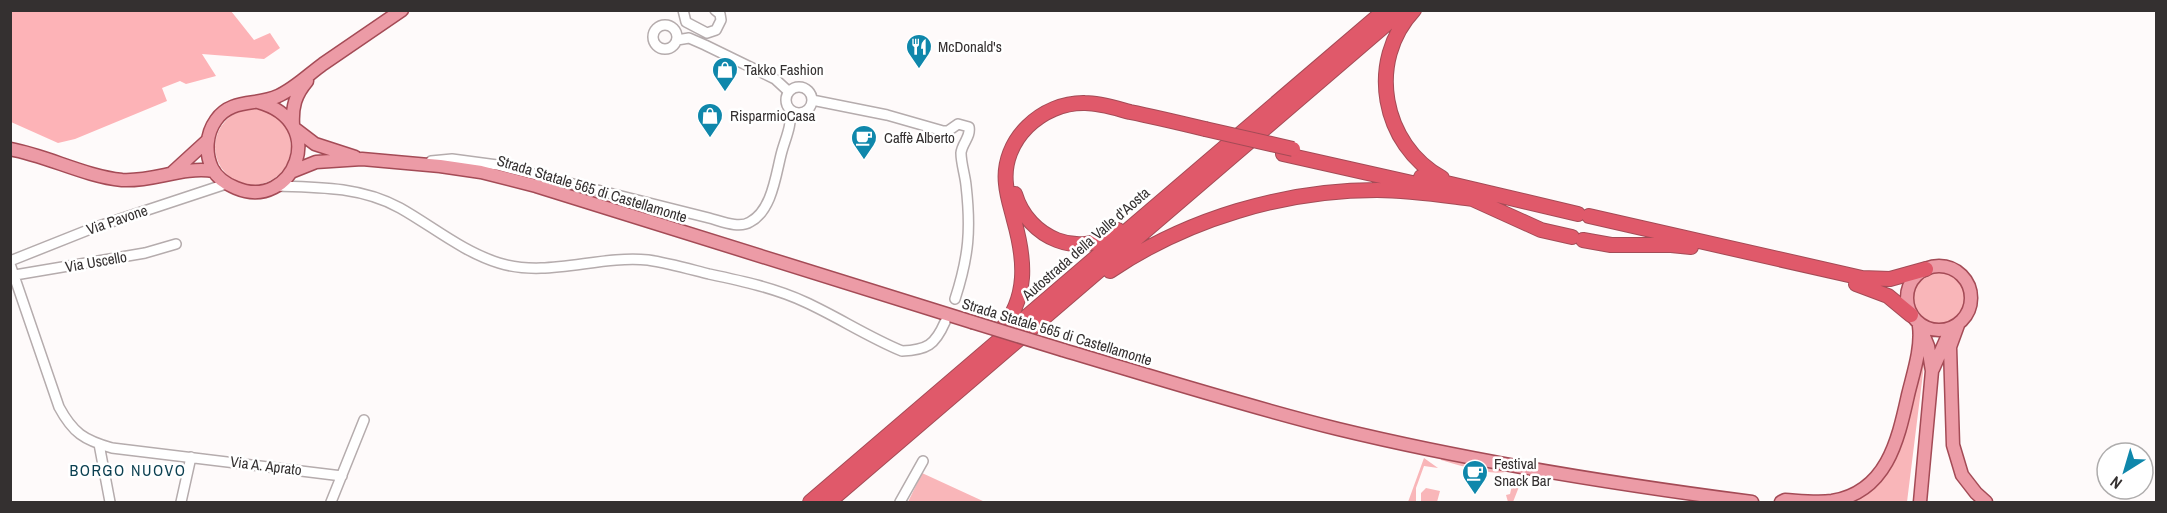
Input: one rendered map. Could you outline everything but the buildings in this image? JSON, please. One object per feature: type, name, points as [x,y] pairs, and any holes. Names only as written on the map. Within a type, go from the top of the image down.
[{"type":"highway","name":"Autostrada della Valle d'Aosta","points":[[810,502],[1385,10]]},
{"type":"highway","name":"Autostrada della Valle d'Aosta","points":[[829,502],[1403,10]]},
{"type":"highway","points":[[1414,10],[1399,29],[1390,49],[1386,78],[1387,100],[1392,121],[1409,150],[1425,167],[1452,183]]},
{"type":"highway","points":[[937,393],[951,375],[998,333],[1016,306],[1022,285],[1023,254],[1008,195],[1006,176],[1014,146],[1030,124],[1042,114],[1059,106],[1087,103],[1201,132]]},
{"type":"highway","points":[[1181,184],[1115,232],[1096,241],[1077,244],[1058,242],[1032,225],[1024,216],[1016,198],[1013,172],[1018,154],[1033,130],[1049,118],[1078,109],[1100,111],[1452,183],[1862,278],[1890,279],[1926,269]]},
{"type":"highway","points":[[1288,151],[1473,199],[1541,230],[1578,239],[1611,245],[1683,246],[1831,277],[1878,291],[1898,303],[1915,320]]},
{"type":"highway","points":[[1047,316],[1078,297],[1120,265],[1159,243],[1217,218],[1248,208],[1325,193],[1378,190],[1473,199]]},
{"type":"main road","points":[[258,102],[275,98],[285,92],[402,10]]},
{"type":"main road","points":[[293,126],[284,114],[272,105],[242,102],[229,108],[216,120],[208,140],[208,156],[214,171],[226,184],[245,192],[264,191],[277,186],[291,172],[298,156],[298,142],[292,112],[295,100],[301,88],[322,65]]},
{"type":"main road","name":"Strada Statale 565 di Castellamonte","points":[[293,126],[315,144],[362,159]]},
{"type":"main road","points":[[173,172],[208,140]]},
{"type":"main road","points":[[10,149],[120,179],[158,178],[173,172],[202,169],[214,171]]},
{"type":"main road","name":"Strada Statale 565 di Castellamonte","points":[[291,172],[316,162],[362,159],[481,172],[536,186],[1063,350],[1262,408],[1410,446],[1555,474],[1752,502]]},
{"type":"main road","points":[[1921,497],[1932,371],[1928,346],[1907,300],[1910,285],[1919,273],[1937,266],[1958,272],[1966,282],[1971,294],[1970,306],[1965,318],[1954,327],[1932,371]]},
{"type":"main road","points":[[1915,320],[1930,329],[1954,327]]},
{"type":"main road","points":[[1781,502],[1785,500],[1823,502],[1845,497],[1868,484],[1885,466],[1897,442],[1917,355],[1915,320]]},
{"type":"main road","points":[[1954,327],[1950,354],[1953,445],[1962,474],[1986,502]]},
{"type":"street","points":[[671,26],[676,17],[683,12],[686,22],[707,33],[716,30],[721,20],[720,14],[715,10]]},
{"type":"street","points":[[664,24],[671,26],[677,32],[677,40],[672,47],[664,49],[654,42],[653,34],[664,24]]},
{"type":"street","points":[[677,40],[689,38],[705,45],[775,79],[788,91]]},
{"type":"street","points":[[413,163],[452,159],[497,165],[737,225],[748,224],[761,213],[771,193],[790,128],[790,110],[786,99],[788,91],[796,87],[804,87],[810,92],[812,100],[809,108],[802,112],[790,110]]},
{"type":"street","points":[[812,100],[887,115],[943,131],[948,131],[958,124],[969,127],[970,132],[961,155],[970,230],[969,250],[955,299]]},
{"type":"street","name":"Via Pavone","points":[[112,448],[78,434],[68,424],[59,407],[10,263],[56,242],[226,184]]},
{"type":"street","points":[[277,186],[325,187],[364,193],[398,207],[478,255],[524,268],[631,259],[650,261],[769,288],[804,301],[902,351],[918,351],[930,346],[938,337],[945,322]]},
{"type":"street","name":"Via Uscello","points":[[15,275],[145,253],[176,244]]},
{"type":"street","points":[[331,502],[364,420]]},
{"type":"street","points":[[99,444],[110,502]]},
{"type":"street","name":"Via A. Aprato","points":[[112,448],[342,476]]},
{"type":"street","points":[[181,502],[191,457]]},
{"type":"street","points":[[900,502],[923,461]]},
{"type":"shaded area","points":[[11,10],[231,11],[254,40],[270,33],[280,48],[264,59],[202,54],[216,76],[186,84],[180,81],[162,88],[167,101],[75,139],[58,143],[11,122]]},
{"type":"shaded area","points":[[246,109],[260,109],[274,115],[285,126],[291,140],[288,162],[280,174],[260,185],[246,185],[232,179],[221,168],[215,154],[215,140],[221,126],[232,115]]},
{"type":"shaded area","points":[[1939,271],[1958,279],[1966,298],[1958,317],[1939,325],[1920,317],[1912,298],[1920,279]]},
{"type":"shaded area","points":[[1923,355],[1924,365],[1907,502],[1840,502],[1877,480]]},
{"type":"shaded area","points":[[1424,458],[1438,468],[1424,466],[1416,488],[1416,502],[1408,502]]},
{"type":"shaded area","points":[[1441,458],[1509,471],[1494,473],[1441,460]]},
{"type":"shaded area","points":[[922,473],[985,502],[908,502]]},
{"type":"shaded area","points":[[1524,474],[1513,502],[1508,502],[1506,495],[1510,494],[1513,481],[1508,480]]},
{"type":"shaded area","points":[[1426,488],[1440,491],[1437,502],[1421,502],[1421,493]]},
{"type":"place","name":"McDonald's","points":[[919,70]]},
{"type":"place","name":"Takko Fashion","points":[[725,93]]},
{"type":"place","name":"RisparmioCasa","points":[[710,139]]},
{"type":"place","name":"Caffè Alberto","points":[[864,161]]},
{"type":"place","name":"Festival Snack Bar","points":[[1475,496]]},
{"type":"district","name":"BORGO NUOVO","points":[[128,470]]}]
